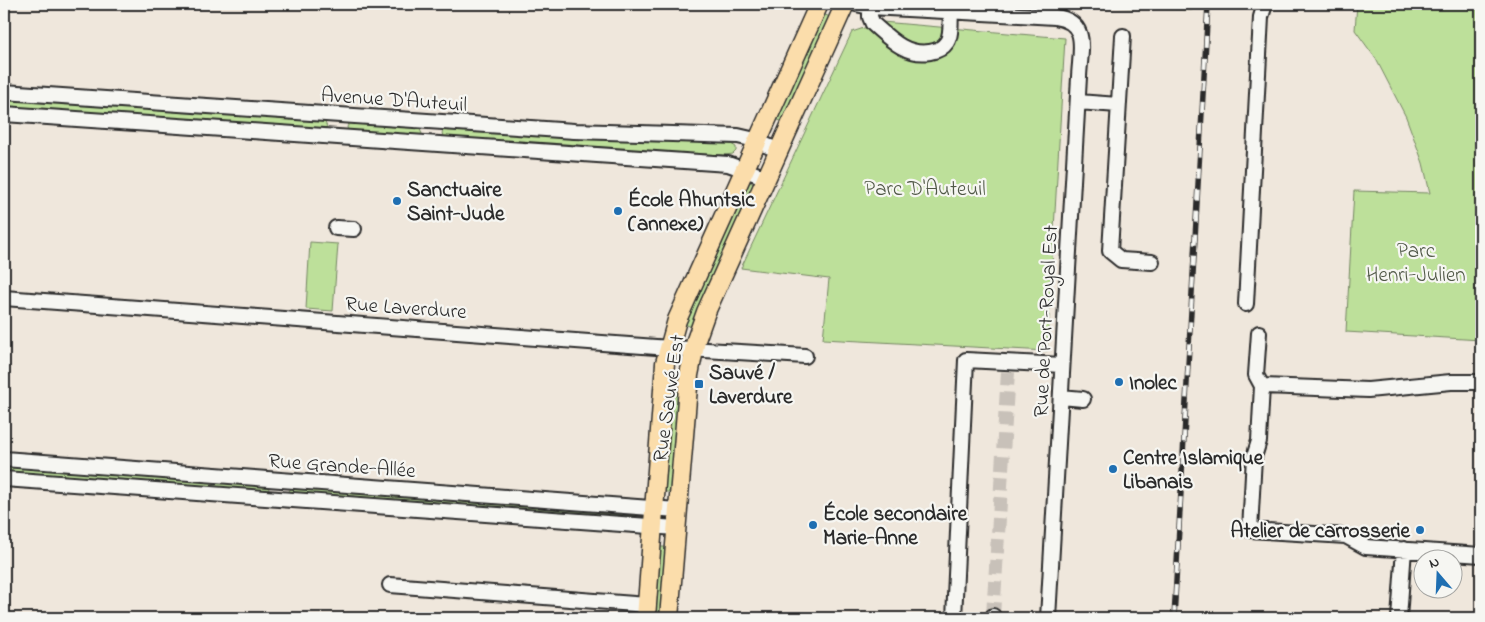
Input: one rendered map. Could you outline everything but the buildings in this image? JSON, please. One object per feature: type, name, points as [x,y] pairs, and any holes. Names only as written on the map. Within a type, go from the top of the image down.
[{"type":"main road","name":"Rue Sauvé Est","points":[[646,611],[665,364],[668,347],[677,320],[819,4]]},
{"type":"main road","name":"Rue Sauvé Est","points":[[669,618],[687,395],[694,349],[701,325],[845,4]]},
{"type":"street","points":[[856,4],[870,7],[901,6],[951,11],[947,43],[933,51],[915,53],[907,50],[873,24],[870,17],[870,7]]},
{"type":"street","points":[[1246,304],[1261,18],[1265,4]]},
{"type":"street","name":"Rue de Port-Royal Est","points":[[951,11],[1068,19],[1078,27],[1081,39],[1048,618]]},
{"type":"street","points":[[1123,36],[1110,251],[1121,260],[1152,262]]},
{"type":"street","name":"Avenue D'Auteuil","points":[[4,92],[590,132],[738,136],[780,150]]},
{"type":"street","points":[[1078,102],[1118,105]]},
{"type":"street","name":"Avenue D'Auteuil","points":[[4,114],[728,164],[767,178]]},
{"type":"street","points":[[336,137],[338,116]]},
{"type":"street","points":[[430,143],[432,122]]},
{"type":"street","points":[[336,228],[354,229]]},
{"type":"street","name":"Rue Laverdure","points":[[4,298],[805,356]]},
{"type":"street","points":[[1259,333],[1256,375],[1262,386],[1259,441],[1254,456],[1250,530],[1346,536],[1366,547],[1481,555]]},
{"type":"street","points":[[954,618],[966,360],[1008,367],[1062,365]]},
{"type":"street","points":[[1262,386],[1368,390],[1451,382],[1481,382]]},
{"type":"street","points":[[1061,398],[1083,399]]},
{"type":"street","name":"Rue Grande-Allée","points":[[4,459],[677,510]]},
{"type":"street","name":"Rue Grande-Allée","points":[[4,479],[676,528]]},
{"type":"street","points":[[279,499],[280,481]]},
{"type":"street","points":[[1399,618],[1404,549]]},
{"type":"street","points":[[390,585],[646,611]]},
{"type":"green space","points":[[1041,4],[1193,4],[1192,10],[1085,5],[1084,9],[1068,5]]},
{"type":"green space","name":"Parc Henri-Julien","points":[[1357,4],[1481,4],[1481,340],[1346,332],[1354,191],[1430,193],[1423,163],[1406,117],[1376,59],[1355,30]]},
{"type":"green space","points":[[823,14],[830,17],[783,122],[776,119]]},
{"type":"green space","name":"Parc D'Auteuil","points":[[882,22],[1065,38],[1047,351],[823,339],[829,279],[741,268],[852,32]]},
{"type":"green space","points":[[4,97],[324,120],[327,127],[322,131],[4,109]]},
{"type":"green space","points":[[350,122],[419,127],[422,134],[417,137],[348,131],[347,127]]},
{"type":"green space","points":[[444,129],[731,144],[736,147],[736,151],[733,154],[725,155],[586,149],[444,138],[442,133]]},
{"type":"green space","points":[[748,181],[756,185],[692,327],[684,324]]},
{"type":"green space","points":[[310,242],[338,244],[333,311],[306,309]]},
{"type":"green space","points":[[673,371],[681,372],[671,492],[664,492]]},
{"type":"green space","points":[[4,465],[267,485],[269,489],[267,493],[4,474]]},
{"type":"green space","points":[[292,487],[637,512],[637,521],[290,494],[289,491]]},
{"type":"green space","points":[[659,547],[667,547],[662,618],[654,618]]},
{"type":"tunnel","points":[[993,616],[1008,372]]},
{"type":"railway","points":[[1174,618],[1208,4]]},
{"type":"place","name":"Sanctuaire Saint-Jude","points":[[397,201]]},
{"type":"place","name":"École Ahuntsic (annexe)","points":[[618,211]]},
{"type":"place","name":"Inolec","points":[[1119,382]]},
{"type":"place","name":"Sauvé / Laverdure","points":[[699,384]]},
{"type":"place","name":"Centre Islamique Libanais","points":[[1113,469]]},
{"type":"place","name":"École secondaire Marie-Anne","points":[[813,525]]},
{"type":"place","name":"Atelier de carrosserie","points":[[1420,530]]}]
